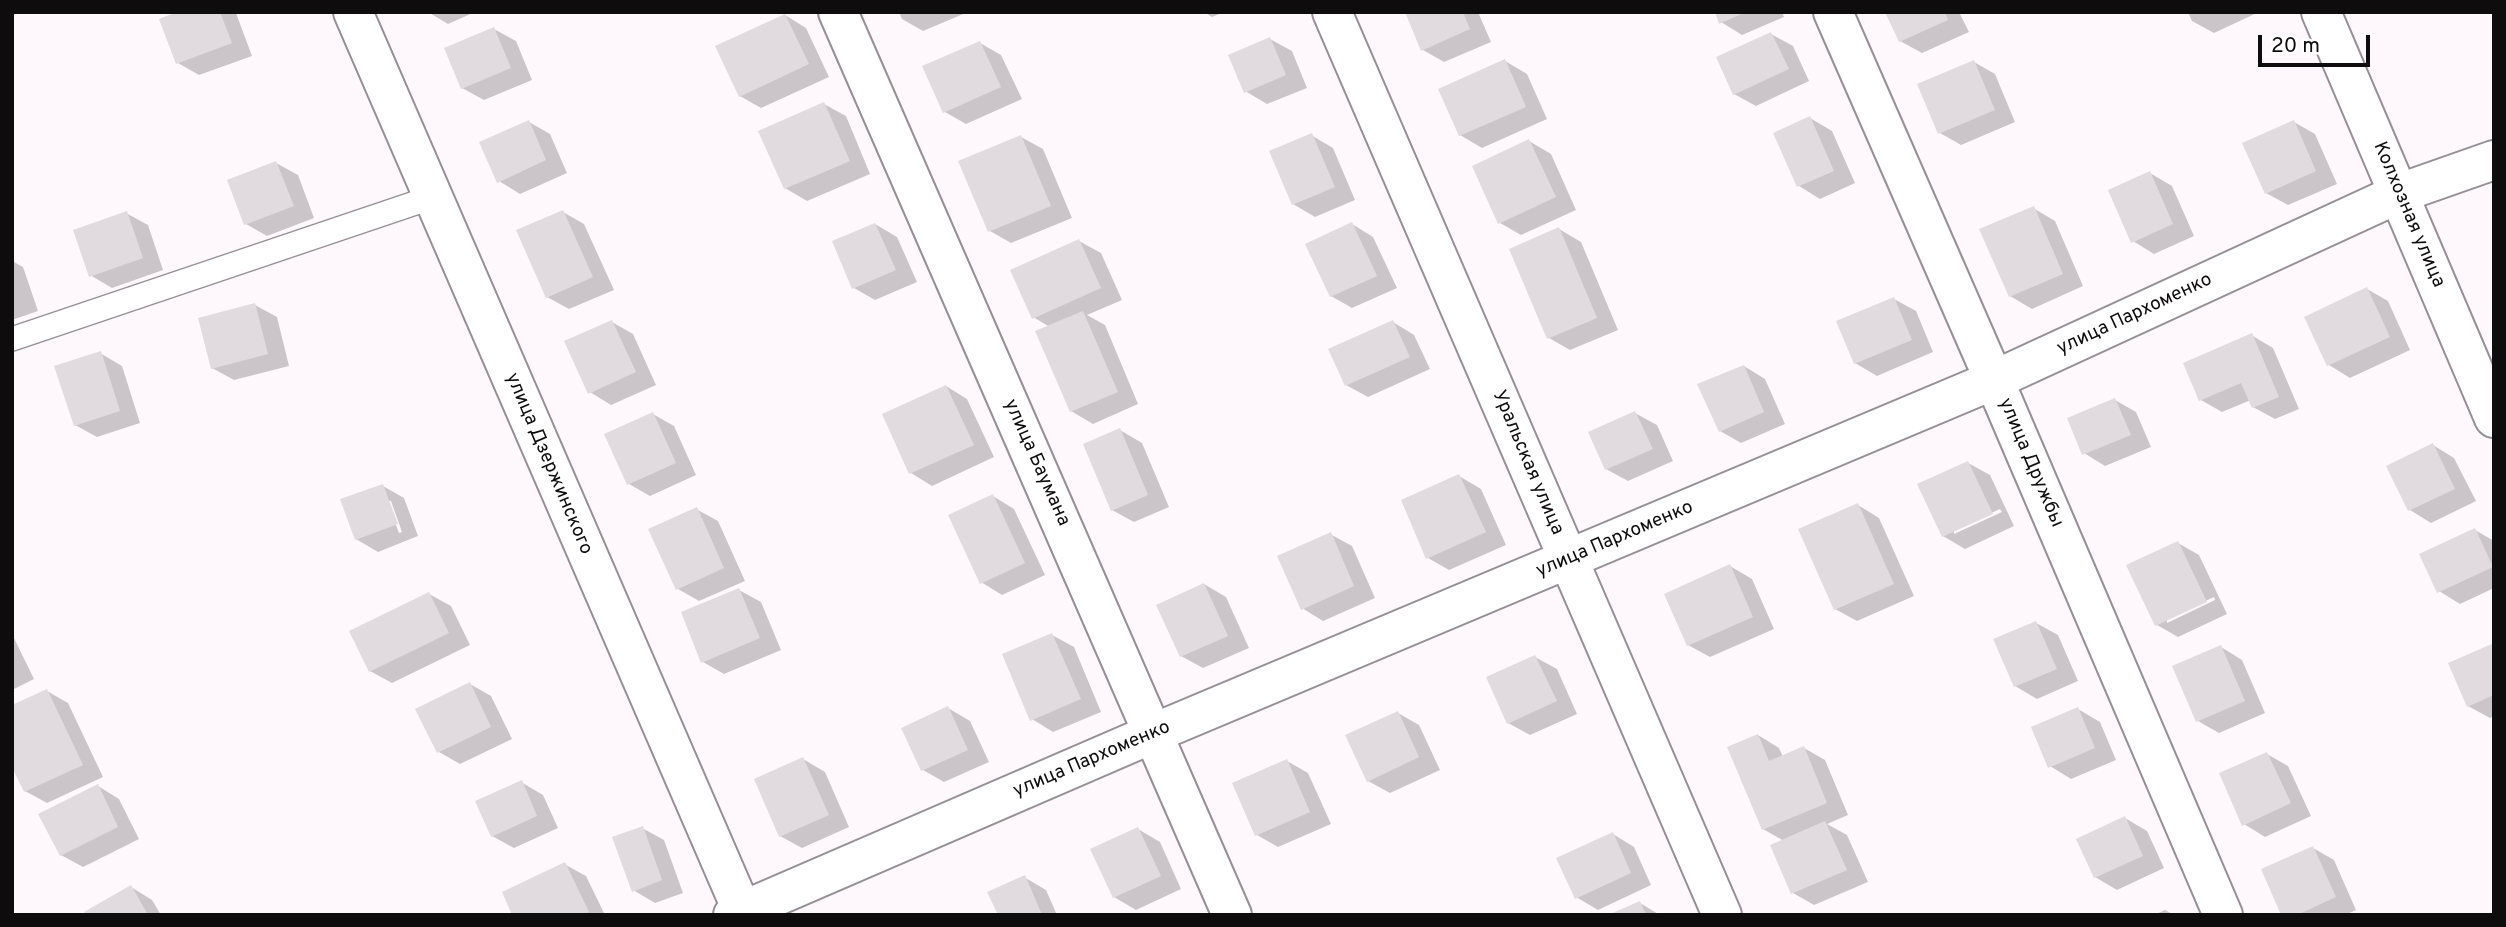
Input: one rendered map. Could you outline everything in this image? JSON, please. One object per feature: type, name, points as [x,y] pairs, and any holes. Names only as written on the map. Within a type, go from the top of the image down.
[{"type":"street","name":"улица Дзержинского","points":[[353,12],[740,913]]},
{"type":"street","name":"улица Баумана","points":[[838,12],[1232,915]]},
{"type":"street","name":"Уральская улица","points":[[1332,12],[1722,915]]},
{"type":"street","name":"улица Дружбы","points":[[1833,12],[2223,915]]},
{"type":"street","name":"Колхозная улица","points":[[2321,12],[2400,192],[2494,418]]},
{"type":"street","name":"улица Пархоменко","points":[[740,913],[1154,733],[1994,380],[2400,192],[2494,160]]},
{"type":"lane","points":[[12,339],[433,197]]},
{"type":"building","points":[[177,12],[220,12],[232,43],[176,64],[159,19]]},
{"type":"building","points":[[1405,12],[1463,12],[1470,29],[1421,51]]},
{"type":"building","points":[[1715,12],[1746,12],[1719,24]]},
{"type":"building","points":[[1885,12],[1945,12],[1948,20],[1899,42]]},
{"type":"building","points":[[785,14],[809,64],[739,97],[715,46]]},
{"type":"building","points":[[494,27],[511,68],[461,89],[444,48]]},
{"type":"building","points":[[1771,32],[1789,69],[1733,95],[1716,57]]},
{"type":"building","points":[[1270,37],[1286,75],[1244,93],[1228,55]]},
{"type":"building","points":[[980,41],[1001,87],[943,113],[922,66]]},
{"type":"building","points":[[1505,59],[1526,107],[1459,136],[1438,89]]},
{"type":"building","points":[[1974,60],[1995,110],[1938,134],[1917,84]]},
{"type":"building","points":[[824,102],[850,161],[784,189],[758,131]]},
{"type":"building","points":[[1810,116],[1834,171],[1797,187],[1773,133]]},
{"type":"building","points":[[529,120],[546,160],[497,183],[479,142]]},
{"type":"building","points":[[2294,120],[2316,171],[2265,194],[2242,143]]},
{"type":"building","points":[[1312,133],[1335,187],[1292,205],[1269,151]]},
{"type":"building","points":[[1021,135],[1051,206],[988,232],[958,161]]},
{"type":"building","points":[[1529,139],[1556,197],[1498,224],[1472,166]]},
{"type":"building","points":[[276,161],[294,206],[244,225],[227,180]]},
{"type":"building","points":[[2150,171],[2173,224],[2131,243],[2108,190]]},
{"type":"building","points":[[2034,206],[2063,274],[2009,297],[1979,229]]},
{"type":"building","points":[[563,210],[593,277],[546,298],[516,230]]},
{"type":"building","points":[[127,211],[143,258],[89,277],[73,230]]},
{"type":"building","points":[[1352,222],[1377,276],[1330,297],[1305,244]]},
{"type":"building","points":[[875,223],[896,270],[852,289],[832,241]]},
{"type":"building","points":[[1559,227],[1597,318],[1547,339],[1509,249]]},
{"type":"building","points":[[1079,239],[1101,288],[1032,319],[1010,270]]},
{"type":"building","points":[[2367,287],[2390,337],[2327,366],[2304,317]]},
{"type":"building","points":[[1894,297],[1912,340],[1854,364],[1836,321]]},
{"type":"building","points":[[255,303],[268,354],[211,369],[198,318]]},
{"type":"building","points":[[1083,311],[1118,392],[1070,412],[1035,331]]},
{"type":"building","points":[[612,320],[636,372],[588,394],[564,341]]},
{"type":"building","points":[[1393,320],[1410,357],[1345,386],[1328,349]]},
{"type":"building","points":[[2252,333],[2279,397],[2252,408],[2241,383],[2199,401],[2183,363]]},
{"type":"building","points":[[101,351],[120,411],[74,426],[54,366]]},
{"type":"building","points":[[1744,365],[1764,412],[1719,432],[1697,384]]},
{"type":"building","points":[[946,385],[974,445],[909,474],[882,414]]},
{"type":"building","points":[[2115,398],[2131,435],[2082,455],[2067,418]]},
{"type":"building","points":[[1635,411],[1653,449],[1605,470],[1588,432]]},
{"type":"building","points":[[653,412],[676,463],[627,485],[604,434]]},
{"type":"building","points":[[1120,428],[1148,495],[1111,511],[1083,444]]},
{"type":"building","points":[[2433,443],[2455,489],[2408,511],[2386,466]]},
{"type":"building","points":[[1968,461],[1993,514],[1942,537],[1917,484]]},
{"type":"building","points":[[1459,474],[1486,532],[1426,559],[1401,500]]},
{"type":"building","points":[[383,484],[398,524],[355,540],[340,499]]},
{"type":"building","points":[[993,494],[1025,563],[980,584],[948,515]]},
{"type":"building","points":[[1858,503],[1894,584],[1834,610],[1798,529]]},
{"type":"building","points":[[697,507],[724,568],[676,590],[648,529]]},
{"type":"building","points":[[2475,528],[2493,567],[2437,593],[2419,554]]},
{"type":"building","points":[[1331,532],[1354,586],[1301,610],[1277,556]]},
{"type":"building","points":[[2178,541],[2207,602],[2155,626],[2126,565]]},
{"type":"building","points":[[1730,564],[1753,617],[1687,646],[1664,594]]},
{"type":"building","points":[[1204,583],[1228,636],[1180,657],[1156,605]]},
{"type":"building","points":[[739,588],[760,638],[701,663],[681,612]]},
{"type":"building","points":[[429,592],[449,633],[369,672],[349,631]]},
{"type":"building","points":[[2036,621],[2057,669],[2014,687],[1993,639]]},
{"type":"building","points":[[1052,633],[1081,699],[1030,721],[1002,654]]},
{"type":"building","points":[[2494,643],[2494,695],[2467,707],[2448,663]]},
{"type":"building","points":[[2221,645],[2245,701],[2196,722],[2172,666]]},
{"type":"building","points":[[1535,655],[1557,701],[1507,724],[1486,677]]},
{"type":"building","points":[[470,682],[491,727],[437,753],[415,709]]},
{"type":"building","points":[[47,689],[83,765],[24,792],[12,767],[12,705]]},
{"type":"building","points":[[948,706],[968,750],[921,771],[901,728]]},
{"type":"building","points":[[2078,707],[2095,748],[2048,768],[2031,727]]},
{"type":"building","points":[[1398,711],[1419,757],[1367,782],[1345,735]]},
{"type":"building","points":[[1758,734],[1769,761],[1804,746],[1827,803],[1762,830],[1727,747]]},
{"type":"building","points":[[2267,752],[2291,803],[2242,826],[2219,773]]},
{"type":"building","points":[[803,757],[829,815],[779,837],[754,779]]},
{"type":"building","points":[[1287,759],[1310,812],[1255,836],[1232,783]]},
{"type":"building","points":[[522,780],[537,816],[491,837],[475,801]]},
{"type":"building","points":[[98,784],[118,827],[60,856],[38,814]]},
{"type":"building","points":[[2125,816],[2143,856],[2094,878],[2076,839]]},
{"type":"building","points":[[1825,821],[1847,870],[1791,894],[1770,845]]},
{"type":"building","points":[[643,826],[662,880],[632,892],[612,837]]},
{"type":"building","points":[[1138,827],[1161,876],[1113,898],[1090,849]]},
{"type":"building","points":[[1613,832],[1631,873],[1575,899],[1556,858]]},
{"type":"building","points":[[2313,846],[2336,897],[2297,915],[2281,915],[2261,869]]},
{"type":"building","points":[[565,862],[589,912],[583,915],[512,915],[502,892]]},
{"type":"building","points":[[1025,875],[1042,915],[998,915],[987,892]]},
{"type":"building","points":[[131,885],[148,915],[86,915],[84,912]]},
{"type":"building","points":[[1640,901],[1646,915],[1608,915]]}]
